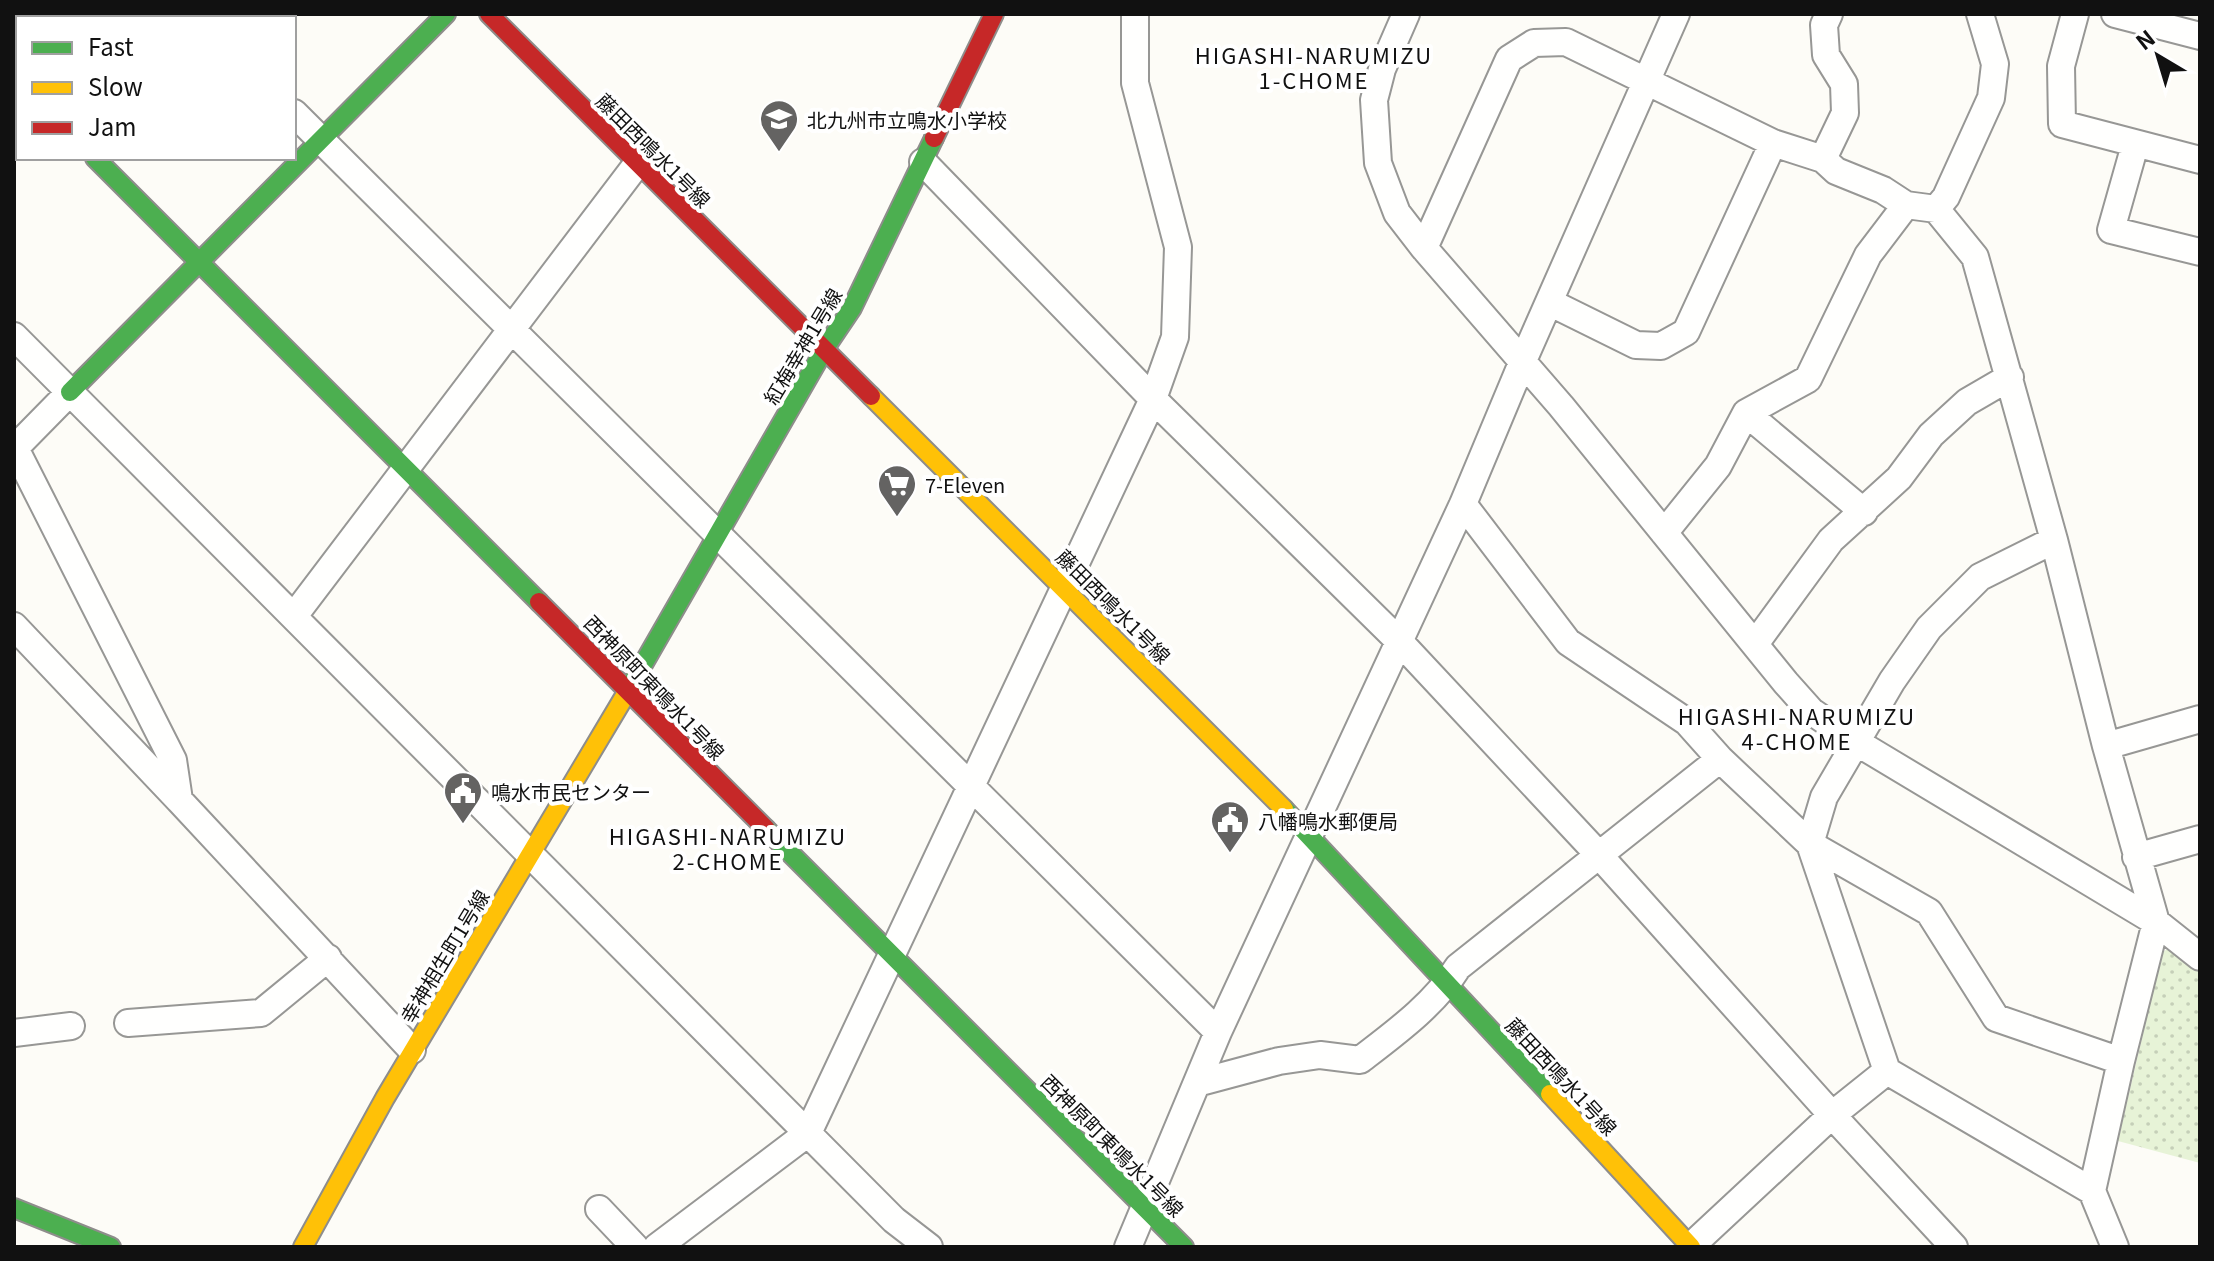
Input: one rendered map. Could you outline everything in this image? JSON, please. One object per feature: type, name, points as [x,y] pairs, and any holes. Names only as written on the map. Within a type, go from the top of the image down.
[{"type":"street","points":[[179,800],[173,760],[14,448],[446,14]]},
{"type":"street","name":"藤田西鳴水1号線","points":[[489,14],[1310,835],[1690,1247]]},
{"type":"street","name":"紅梅幸神1号線","points":[[626,690],[825,348],[852,308],[994,14]]},
{"type":"street","points":[[657,1247],[808,1133],[1153,399],[1175,337],[1178,247],[1135,83],[1135,14]]},
{"type":"street","points":[[1406,14],[1382,69],[1374,100],[1378,163],[1397,213],[1561,406],[1811,711],[1856,742],[2156,922],[2200,957]]},
{"type":"street","points":[[1128,1247],[1218,1032],[1463,504],[1675,14]]},
{"type":"street","points":[[1823,159],[1845,113],[1844,84],[1826,55],[1824,25],[1829,14]]},
{"type":"street","points":[[1936,209],[1946,197],[1991,98],[1995,64],[1980,14]]},
{"type":"street","points":[[2075,14],[2061,66],[2062,124],[2200,160]]},
{"type":"street","points":[[2115,14],[2200,36]]},
{"type":"street","points":[[1424,248],[1509,59],[1534,43],[1566,42],[1773,143],[1823,159],[1836,171],[1883,190],[1906,205],[1936,209],[1975,257],[2156,922],[2092,1191],[2115,1247]]},
{"type":"street","points":[[296,115],[1218,1032]]},
{"type":"street","points":[[1549,302],[1636,345],[1661,346],[1686,332],[1773,143]]},
{"type":"street","points":[[2135,145],[2111,230],[2200,252]]},
{"type":"street","name":"西神原町東鳴水1号線","points":[[97,160],[1184,1247]]},
{"type":"street","points":[[923,162],[1153,399],[1400,642],[1599,855],[1954,1247]]},
{"type":"street","points":[[294,616],[637,164]]},
{"type":"street","points":[[1664,533],[1718,466],[1746,413],[1808,379],[1868,255],[1906,205]]},
{"type":"street","points":[[14,336],[894,1220],[929,1247]]},
{"type":"street","points":[[1755,644],[1831,540],[1899,478],[1931,435],[1967,402],[2010,377]]},
{"type":"street","points":[[1746,413],[1864,512]]},
{"type":"street","points":[[1463,504],[1568,642],[1687,722],[1720,759],[1810,844],[1929,912],[1996,1018],[2121,1061]]},
{"type":"street","points":[[2054,540],[1980,577],[1929,628],[1892,681],[1824,797],[1810,844],[1887,1071],[2092,1191]]},
{"type":"street","points":[[14,626],[412,1050]]},
{"type":"street","name":"幸神相生町1号線","points":[[303,1247],[334,1185],[412,1050],[531,855],[626,690]]},
{"type":"street","points":[[2106,746],[2200,719]]},
{"type":"street","points":[[1197,1083],[1320,1055],[1360,1060],[1398,1031],[1447,984],[1458,967],[1720,759]]},
{"type":"street","points":[[2136,857],[2200,839]]},
{"type":"street","points":[[128,1023],[261,1013],[328,958]]},
{"type":"street","points":[[14,1033],[71,1026]]},
{"type":"street","points":[[1690,1247],[1832,1115],[1887,1071]]},
{"type":"street","points":[[14,1208],[111,1247]]},
{"type":"street","points":[[599,1209],[635,1247]]},
{"type":"green space","points":[[2170,948],[2200,968],[2200,1163],[2118,1141],[2162,952]]},
{"type":"traffic: fast","points":[[70,392],[446,14]]},
{"type":"traffic: fast","points":[[626,694],[825,348],[852,308],[934,138]]},
{"type":"traffic: fast","points":[[97,160],[539,602]]},
{"type":"traffic: fast","points":[[1284,809],[1550,1094]]},
{"type":"traffic: fast","points":[[766,829],[1184,1247]]},
{"type":"traffic: fast","points":[[14,1208],[111,1247]]},
{"type":"traffic: slow","points":[[871,396],[1284,809]]},
{"type":"traffic: slow","points":[[303,1247],[385,1098],[626,694]]},
{"type":"traffic: slow","points":[[1550,1094],[1691,1247]]},
{"type":"traffic: jam","points":[[489,14],[871,396]]},
{"type":"traffic: jam","points":[[934,138],[994,14]]},
{"type":"traffic: jam","points":[[539,602],[766,829]]},
{"type":"place","name":"北九州市立鳴水小学校","points":[[779,153]]},
{"type":"place","name":"7-Eleven","points":[[897,518]]},
{"type":"place","name":"鳴水市民センター","points":[[463,825]]},
{"type":"place","name":"八幡鳴水郵便局","points":[[1230,854]]},
{"type":"district","name":"HIGASHI-NARUMIZU 1-CHOME","points":[[1314,66]]},
{"type":"district","name":"HIGASHI-NARUMIZU 4-CHOME","points":[[1797,728]]},
{"type":"district","name":"HIGASHI-NARUMIZU 2-CHOME","points":[[728,848]]}]
